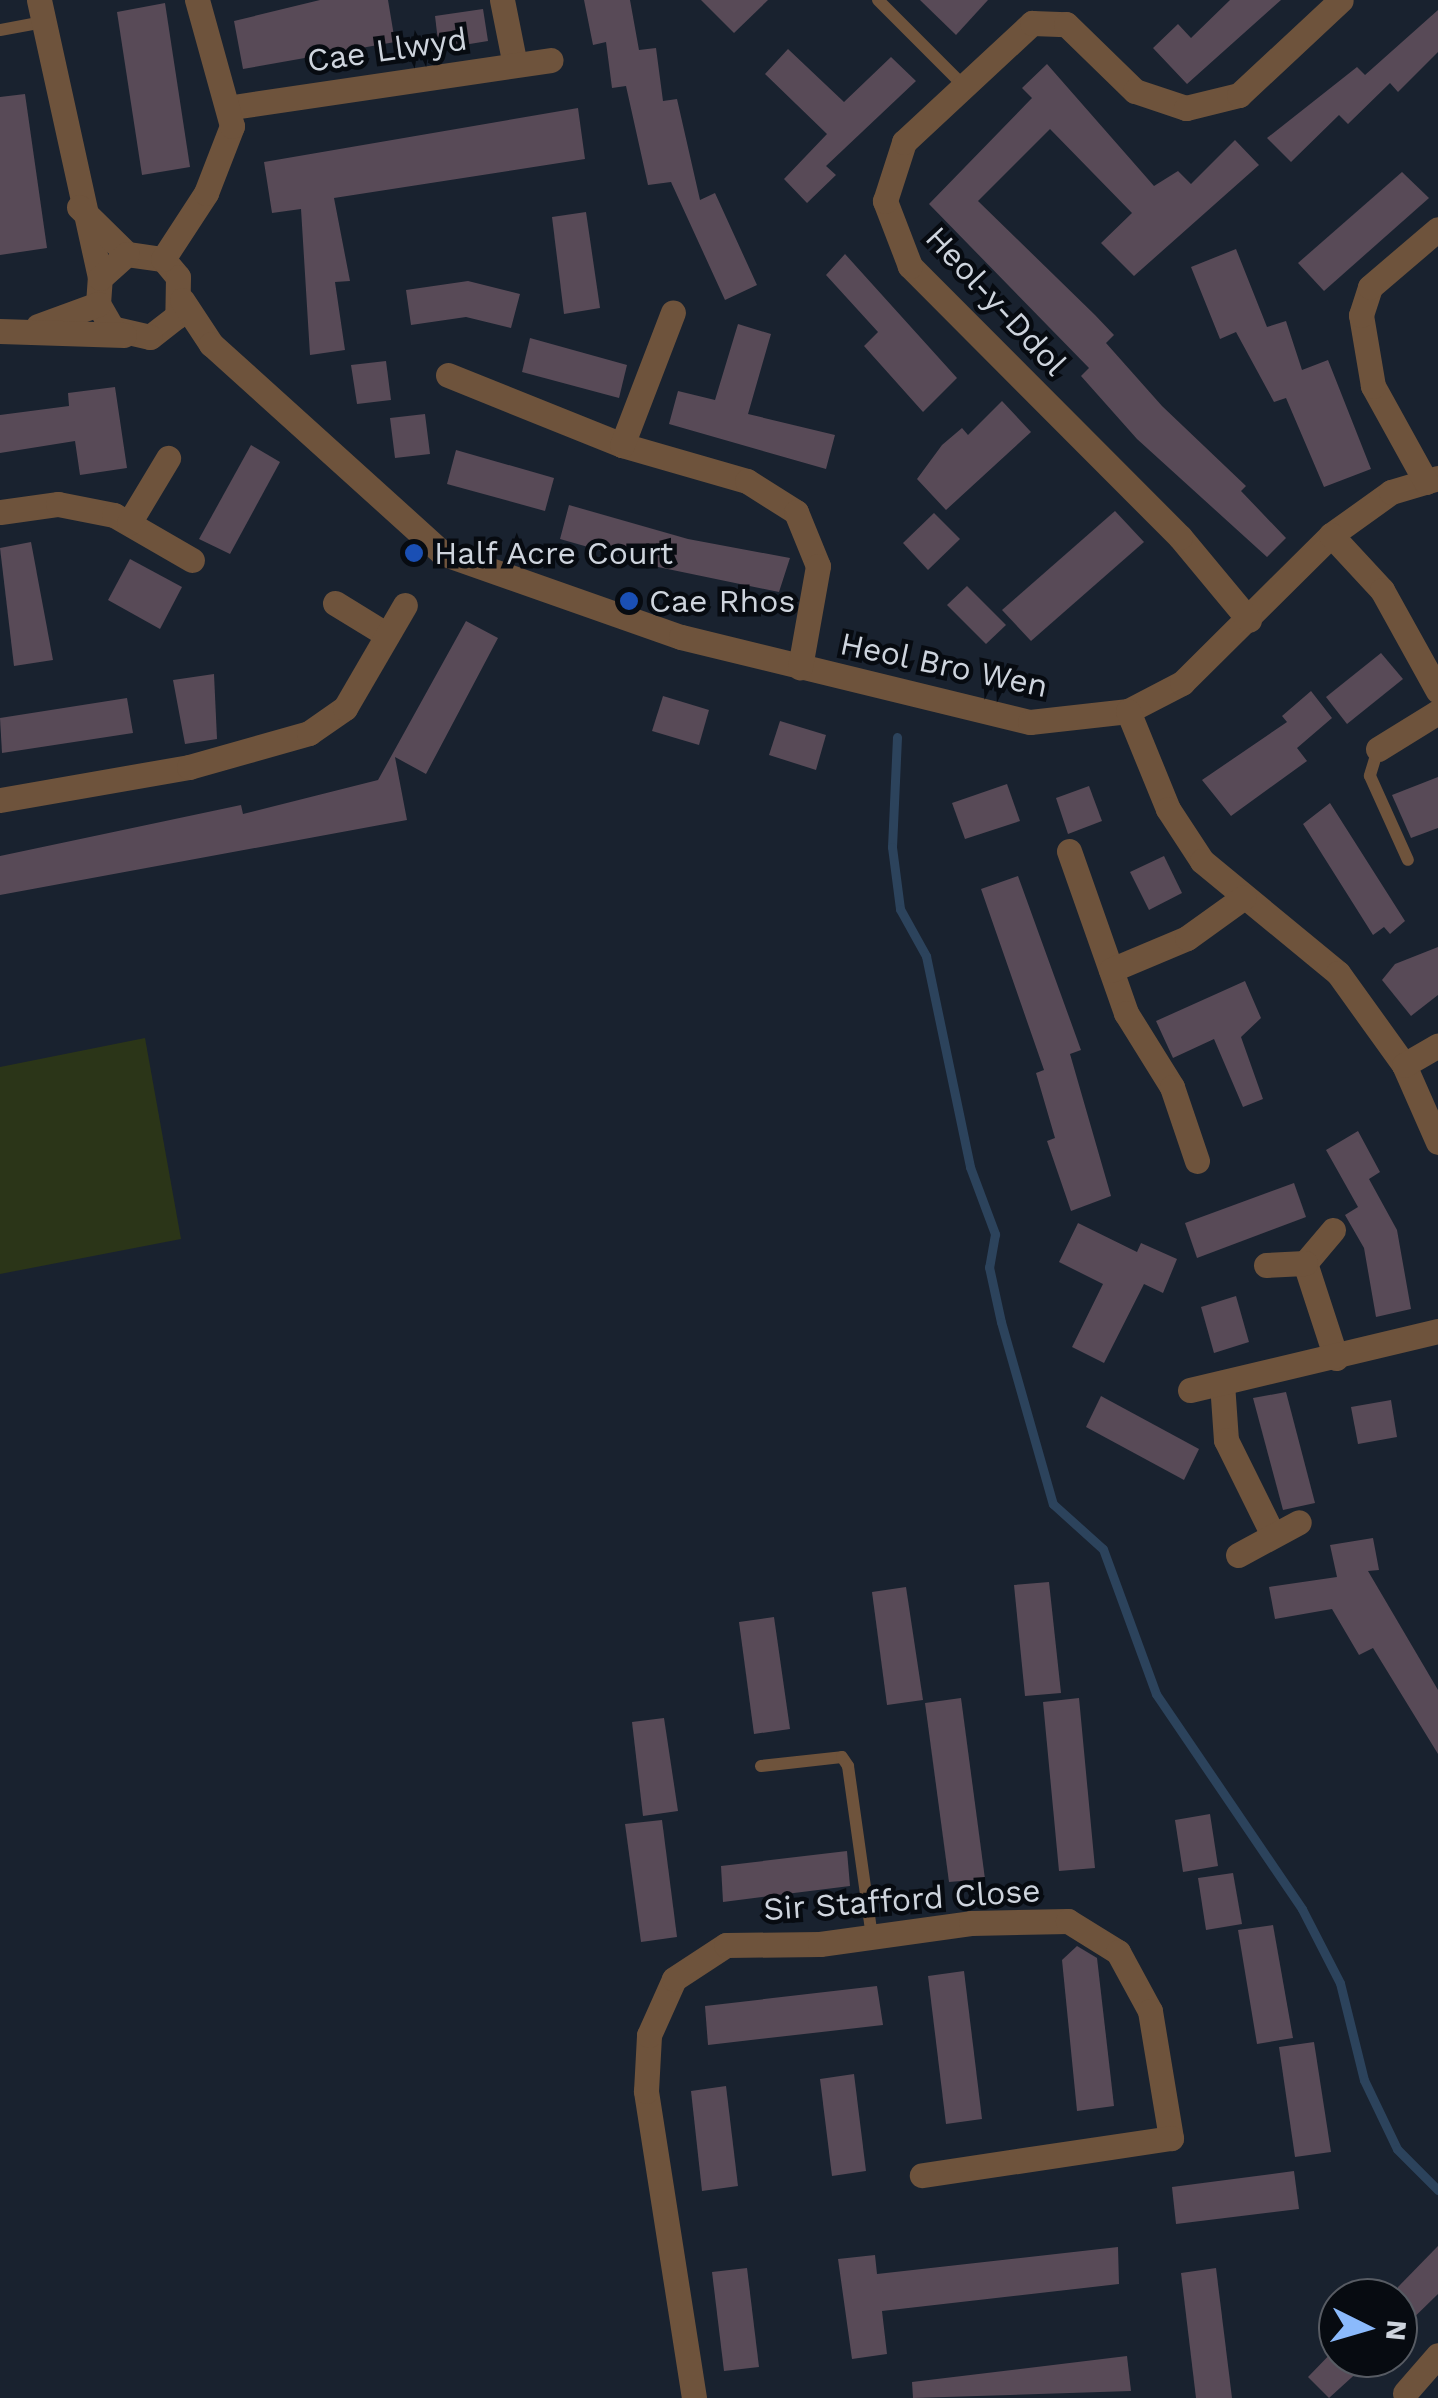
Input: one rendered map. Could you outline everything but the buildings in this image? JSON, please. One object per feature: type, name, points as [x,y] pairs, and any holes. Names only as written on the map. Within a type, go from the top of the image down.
[{"type":"street","points":[[80,207],[127,254],[164,260],[206,193],[233,107],[207,56],[198,0]]},
{"type":"street","points":[[502,0],[515,65]]},
{"type":"street","name":"Heol-y-Ddol","points":[[1248,620],[1180,537],[910,266],[892,236],[890,172],[904,142],[1017,30],[1046,11],[1083,34],[1135,91],[1186,108],[1239,94],[1341,0]]},
{"type":"street","points":[[41,11],[99,291],[137,336]]},
{"type":"street","name":"Cae Llwyd","points":[[233,107],[551,60]]},
{"type":"street","points":[[1432,480],[1372,386],[1361,314],[1370,287],[1438,229]]},
{"type":"street","points":[[28,330],[99,291],[127,254]]},
{"type":"street","name":"Heol Bro Wen","points":[[164,260],[182,300],[211,344],[442,553],[568,603],[800,667],[1030,722],[1128,710],[1182,682],[1330,535],[1391,492],[1432,480]]},
{"type":"street","points":[[137,336],[166,329],[182,300]]},
{"type":"street","points":[[622,444],[673,312]]},
{"type":"street","points":[[0,330],[137,336],[211,344]]},
{"type":"street","points":[[448,375],[622,444],[747,481],[796,512],[818,566],[800,667]]},
{"type":"street","points":[[129,524],[168,458]]},
{"type":"street","points":[[0,512],[58,504],[129,524],[192,560]]},
{"type":"street","points":[[1330,535],[1382,590],[1438,692]]},
{"type":"street","points":[[335,603],[388,635]]},
{"type":"street","points":[[0,800],[189,767],[309,732],[345,708],[405,605]]},
{"type":"street","points":[[1128,710],[1168,809],[1202,861],[1338,972],[1404,1066],[1438,1142]]},
{"type":"street","points":[[1378,749],[1438,712]]},
{"type":"street","points":[[1069,851],[1111,970],[1197,1162]]},
{"type":"street","points":[[1111,970],[1186,938],[1244,897]]},
{"type":"street","points":[[1404,1066],[1438,1044]]},
{"type":"street","points":[[1266,1264],[1305,1263],[1333,1230]]},
{"type":"street","points":[[1305,1263],[1336,1358]]},
{"type":"street","points":[[1190,1390],[1438,1331]]},
{"type":"street","points":[[1222,1383],[1226,1440],[1273,1534]]},
{"type":"street","points":[[1238,1555],[1299,1522]]},
{"type":"street","name":"Sir Stafford Close","points":[[694,2398],[646,2091],[658,2008],[674,1979],[726,1944],[872,1937],[1068,1920],[1118,1952],[1150,2011],[1162,2060],[1171,2138],[922,2176]]},
{"type":"street","points":[[1405,2393],[1438,2356]]},
{"type":"lane","points":[[878,0],[962,84]]},
{"type":"lane","points":[[0,30],[41,11]]},
{"type":"lane","points":[[1378,749],[1370,776],[1408,860]]},
{"type":"lane","points":[[761,1766],[842,1757],[848,1766],[872,1937]]},
{"type":"green space","points":[[145,1038],[181,1239],[0,1274],[0,1067]]},
{"type":"waterway","points":[[897,737],[892,847],[900,909],[926,956],[970,1167],[995,1234],[989,1267],[1001,1322],[1053,1504],[1103,1549],[1156,1694],[1302,1909],[1340,1983],[1364,2080],[1397,2149],[1438,2190]]},
{"type":"place","name":"Half Acre Court","points":[[414,553]]},
{"type":"place","name":"Cae Rhos","points":[[629,601]]}]
